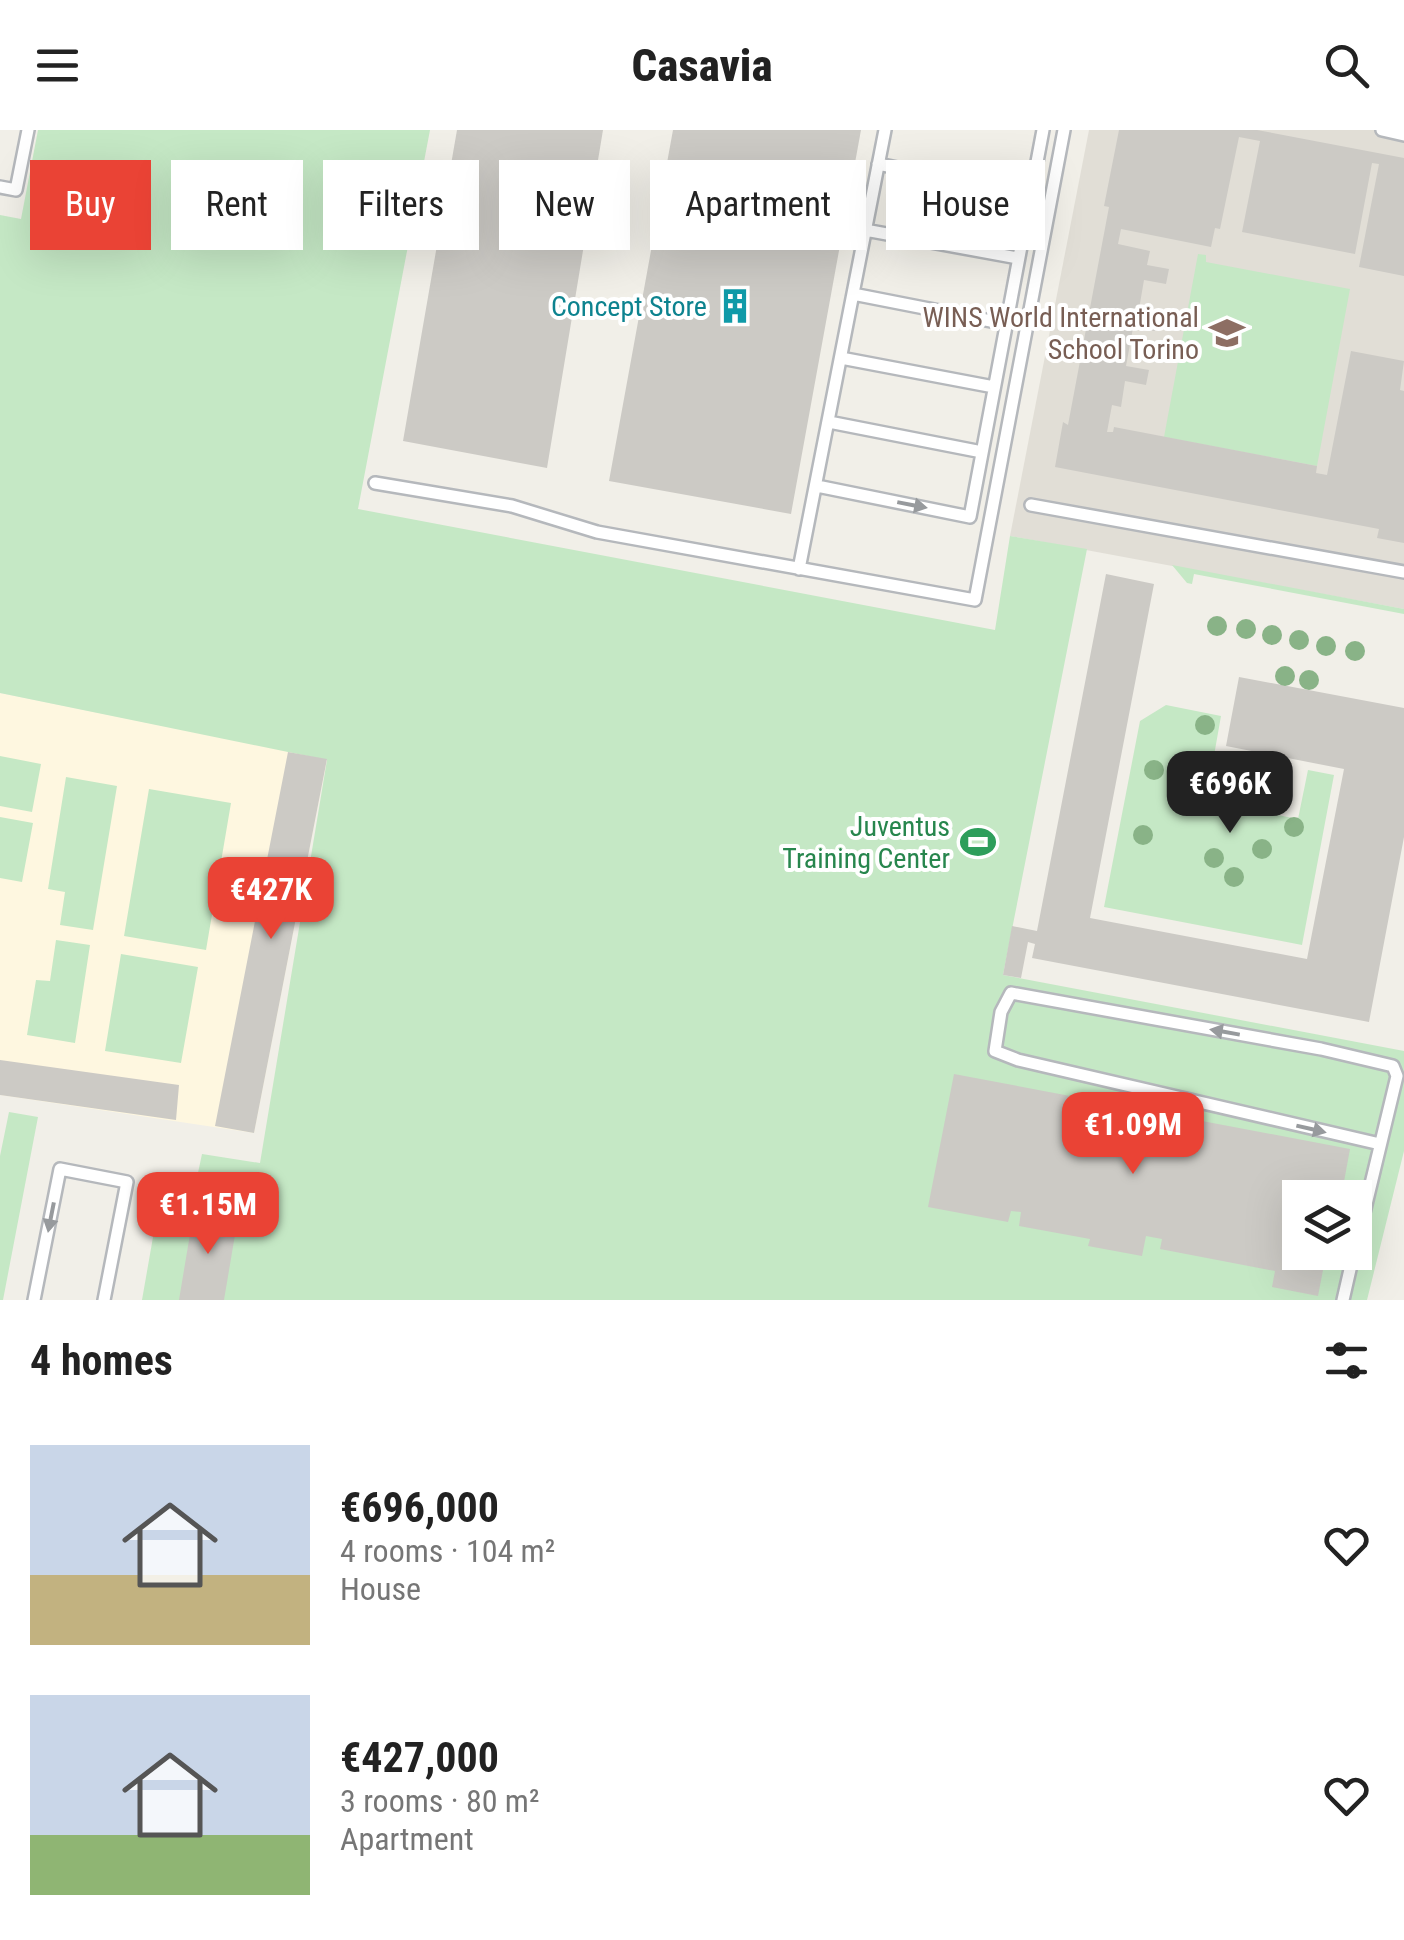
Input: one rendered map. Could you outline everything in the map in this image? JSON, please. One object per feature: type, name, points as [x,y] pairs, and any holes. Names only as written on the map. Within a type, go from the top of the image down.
[{"type":"lane","points":[[0,187],[16,190],[28,130]]},
{"type":"lane","points":[[885,130],[866,230],[1018,258]]},
{"type":"lane","points":[[1036,160],[1042,130]]},
{"type":"lane","points":[[375,483],[512,506],[597,532],[974,600],[1064,130]]},
{"type":"lane","points":[[1382,130],[1404,135]]},
{"type":"lane","points":[[878,164],[886,166]]},
{"type":"lane","points":[[800,569],[862,250]]},
{"type":"lane","points":[[817,486],[970,517],[1020,250]]},
{"type":"lane","points":[[854,294],[1006,324]]},
{"type":"lane","points":[[842,358],[994,387]]},
{"type":"lane","points":[[829,422],[982,452]]},
{"type":"lane","points":[[1031,505],[1404,572]]},
{"type":"lane","points":[[1372,1180],[1397,1076],[1393,1066],[1321,1049],[1011,993],[1001,1012],[994,1051],[1018,1060],[1380,1144]]},
{"type":"lane","points":[[34,1300],[60,1169],[127,1182],[104,1300]]},
{"type":"lane","points":[[1343,1300],[1350,1270]]},
{"type":"shaded area","name":"WINS World International School Torino","points":[[1089,130],[1404,130],[1404,609],[1010,536]]},
{"type":"shaded area","points":[[0,693],[327,759],[254,1133],[0,1095]]},
{"type":"green space","points":[[38,130],[430,130],[424,160],[323,160],[323,250],[407,250],[358,509],[995,630],[1010,536],[1087,549],[1003,975],[1404,1051],[1404,1151],[1367,1300],[142,1300],[160,1197],[192,1201],[202,1154],[260,1163],[327,760],[0,693],[0,215],[21,219],[30,172],[30,250],[151,250],[151,160],[32,160]]},
{"type":"green space","points":[[1198,254],[1206,255],[1206,262],[1350,289],[1317,466],[1164,437]]},
{"type":"green space","points":[[1172,565],[1404,609],[1404,614],[1194,574],[1192,584],[1187,583]]},
{"type":"green space","points":[[1166,705],[1221,716],[1206,801],[1298,819],[1308,770],[1334,775],[1302,945],[1104,907],[1140,721]]},
{"type":"green space","points":[[0,756],[41,764],[32,812],[0,806]]},
{"type":"green space","points":[[66,777],[117,786],[93,930],[60,925],[65,892],[48,889]]},
{"type":"green space","points":[[149,789],[231,803],[206,950],[124,936]]},
{"type":"green space","points":[[0,817],[33,823],[22,882],[0,878]]},
{"type":"green space","points":[[56,940],[90,945],[75,1043],[27,1035],[36,980],[50,981]]},
{"type":"green space","points":[[121,954],[198,967],[181,1063],[105,1051]]},
{"type":"green space","points":[[9,1112],[38,1117],[0,1300],[0,1156]]},
{"type":"building","name":"Concept Store","points":[[457,130],[603,130],[598,160],[499,160],[499,250],[583,250],[547,468],[403,441],[436,250],[479,250],[479,160],[452,160]]},
{"type":"building","name":"Concept Store","points":[[673,130],[861,130],[856,160],[668,160]]},
{"type":"building","points":[[1119,130],[1257,130],[1404,158],[1404,276],[1359,267],[1379,164],[1372,163],[1355,254],[1242,232],[1260,141],[1239,137],[1220,229],[1215,228],[1211,247],[1121,229],[1118,244],[1150,251],[1147,265],[1169,269],[1166,284],[1144,280],[1138,315],[1157,319],[1155,331],[1133,328],[1126,366],[1149,370],[1146,385],[1125,381],[1121,407],[1112,405],[1107,432],[1113,432],[1114,427],[1317,466],[1316,473],[1327,475],[1351,351],[1404,361],[1400,390],[1404,391],[1404,543],[1377,538],[1379,529],[1055,467],[1063,422],[1068,425],[1109,207],[1104,206]]},
{"type":"building","name":"Concept Store","points":[[651,250],[839,250],[791,514],[609,481]]},
{"type":"building","points":[[1106,574],[1154,584],[1090,918],[1307,959],[1344,769],[1226,746],[1239,677],[1404,708],[1404,837],[1369,1022],[1032,958],[1035,944],[1028,942],[1021,978],[1003,975],[1012,926],[1037,931]]},
{"type":"building","points":[[288,752],[327,759],[254,1133],[215,1126]]},
{"type":"building","points":[[0,1060],[179,1085],[176,1120],[0,1095]]},
{"type":"building","points":[[954,1074],[1350,1149],[1344,1180],[1282,1180],[1282,1270],[1323,1270],[1318,1296],[1272,1287],[1275,1271],[1160,1249],[1162,1239],[1146,1236],[1142,1256],[1088,1246],[1090,1239],[1019,1226],[1021,1212],[1011,1211],[1008,1222],[928,1207]]},
{"type":"building","points":[[194,1210],[238,1217],[224,1300],[179,1300]]},
{"type":"place","name":"Concept Store","points":[[735,306]]},
{"type":"place","name":"WINS World International School Torino","points":[[1227,333]]},
{"type":"place","name":"Juventus Training Center","points":[[978,842]]}]
